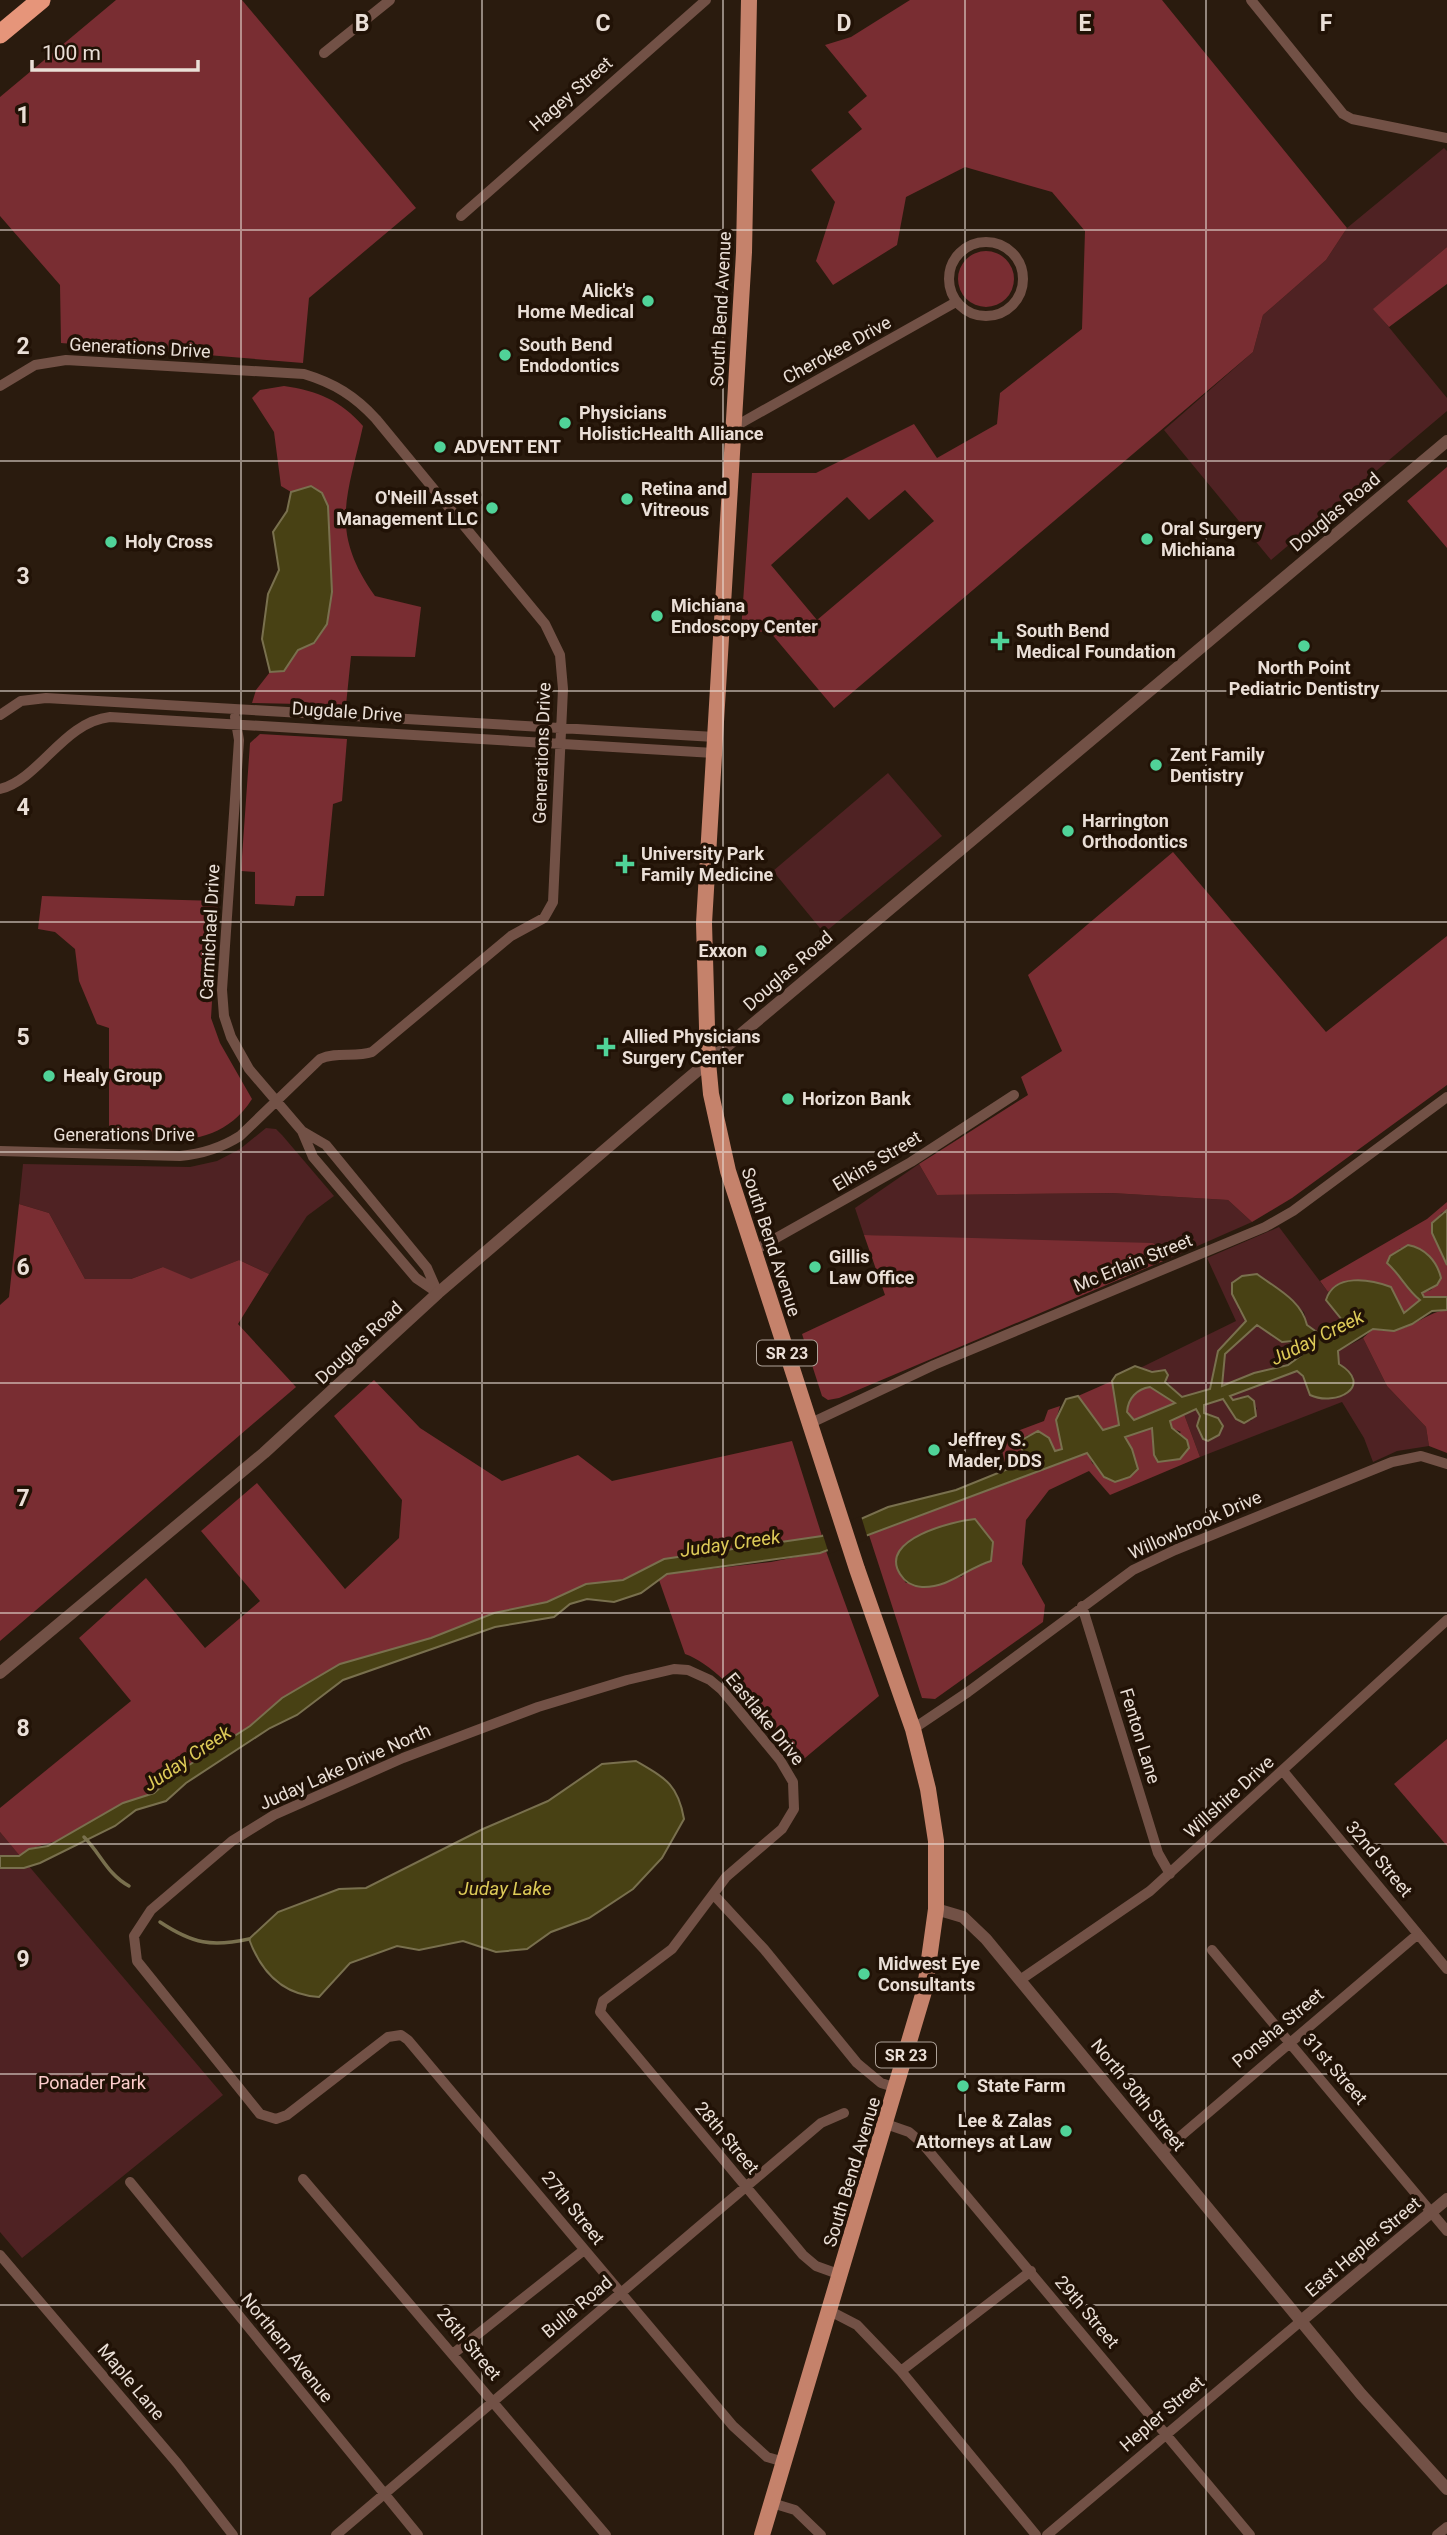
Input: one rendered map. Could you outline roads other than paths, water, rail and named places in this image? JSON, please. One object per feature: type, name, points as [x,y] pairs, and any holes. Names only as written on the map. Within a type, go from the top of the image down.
[{"type":"highway","points":[[0,34],[41,0]]},
{"type":"main road","name":"South Bend Avenue","points":[[749,0],[746,204],[704,923],[711,1094],[727,1171],[857,1569],[913,1728],[928,1789],[936,1842],[936,1909],[925,1988],[762,2535]]},
{"type":"street","points":[[324,53],[390,0]]},
{"type":"street","name":"Hagey Street","points":[[461,216],[706,0]]},
{"type":"street","points":[[1251,0],[1343,114],[1352,119],[1447,138]]},
{"type":"street","points":[[988,241],[998,243],[1016,256],[1023,278],[1022,290],[1009,309],[998,314],[975,315],[956,302],[951,293],[949,272],[959,253],[967,246],[988,241]]},
{"type":"street","name":"Cherokee Drive","points":[[734,427],[956,302]]},
{"type":"street","name":"Generations Drive","points":[[0,386],[35,365],[66,360],[304,374],[349,393],[376,419],[545,624],[563,668],[553,902],[549,912],[511,936],[372,1052],[364,1055],[329,1055],[320,1059],[295,1080],[277,1102],[240,1136],[226,1145],[195,1155],[0,1151]]},
{"type":"street","name":"Douglas Road","points":[[0,1673],[264,1453],[438,1293],[708,1062],[1447,441]]},
{"type":"street","name":"Dugdale Drive","points":[[0,715],[20,701],[32,698],[561,729],[715,745]]},
{"type":"street","name":"Carmichael Drive","points":[[234,710],[239,740],[222,990],[224,1016],[244,1062],[302,1131],[313,1157],[416,1278],[438,1293]]},
{"type":"street","name":"Dugdale Drive","points":[[0,789],[14,782],[79,728],[104,718],[237,722],[560,743],[715,745]]},
{"type":"street","name":"Elkins Street","points":[[753,1251],[911,1162],[1014,1095]]},
{"type":"street","name":"Mc Erlain Street","points":[[811,1423],[934,1365],[1265,1227],[1293,1211],[1447,1097]]},
{"type":"street","name":"Carmichael Drive","points":[[302,1131],[326,1145],[427,1268],[438,1293]]},
{"type":"street","points":[[369,1223],[381,1213]]},
{"type":"street","name":"Willowbrook Drive","points":[[913,1728],[968,1692],[1082,1606],[1153,1559],[1365,1472],[1421,1456],[1447,1464]]},
{"type":"street","name":"Fenton Lane","points":[[1082,1606],[1158,1853],[1170,1874]]},
{"type":"street","name":"Willshire Drive","points":[[1020,1980],[1118,1916],[1170,1874],[1447,1620]]},
{"type":"street","name":"Juday Lake Drive North","points":[[394,2035],[281,2118],[260,2114],[137,1961],[134,1936],[151,1910],[250,1828],[299,1802],[538,1707],[628,1680],[674,1669],[688,1670]]},
{"type":"street","name":"Eastlake Drive","points":[[688,1670],[710,1680],[722,1690],[780,1760],[793,1782],[796,1804],[782,1829],[737,1866],[714,1895]]},
{"type":"street","name":"32nd Street","points":[[1283,1771],[1447,1969]]},
{"type":"street","points":[[714,1895],[764,1949],[857,2063],[881,2083],[897,2088]]},
{"type":"street","name":"28th Street","points":[[714,1895],[672,1949],[603,2001],[599,2008],[618,2036],[803,2255],[816,2266],[841,2275]]},
{"type":"street","name":"North 30th Street","points":[[936,1909],[953,1912],[969,1922],[1020,1980],[1361,2394],[1447,2489]]},
{"type":"street","name":"Ponsha Street","points":[[1161,2152],[1418,1934]]},
{"type":"street","name":"31st Street","points":[[1212,1950],[1447,2231]]},
{"type":"street","name":"27th Street","points":[[394,2035],[408,2040],[750,2444],[767,2457],[784,2462]]},
{"type":"street","name":"Bulla Road","points":[[336,2535],[745,2186],[821,2123],[844,2113]]},
{"type":"street","name":"29th Street","points":[[886,2124],[909,2133],[922,2143],[1250,2535]]},
{"type":"street","name":"26th Street","points":[[303,2179],[454,2353],[606,2535]]},
{"type":"street","name":"Northern Avenue","points":[[130,2182],[418,2535]]},
{"type":"street","name":"East Hepler Street","points":[[1301,2321],[1447,2199]]},
{"type":"street","points":[[454,2353],[584,2250]]},
{"type":"street","name":"Maple Lane","points":[[0,2255],[177,2463],[233,2535]]},
{"type":"street","points":[[901,2371],[1031,2271]]},
{"type":"street","points":[[830,2311],[857,2325],[901,2371],[1036,2535]]},
{"type":"street","name":"Hepler Street","points":[[1047,2535],[1301,2321]]},
{"type":"street","points":[[772,2504],[795,2510],[821,2535]]},
{"type":"street","points":[[1437,2535],[1447,2527]]},
{"type":"water","points":[[311,486],[322,493],[328,506],[332,592],[327,624],[314,643],[298,650],[284,671],[270,672],[262,639],[268,594],[279,570],[273,532],[287,511],[291,492]]},
{"type":"water","points":[[1447,1210],[1447,1265],[1432,1233],[1432,1223]]},
{"type":"water","name":"Juday Creek","points":[[1408,1245],[1429,1256],[1437,1266],[1441,1278],[1437,1285],[1422,1293],[1424,1297],[1447,1297],[1447,1310],[1432,1311],[1412,1324],[1394,1331],[1373,1329],[1338,1351],[1339,1364],[1349,1372],[1353,1380],[1348,1392],[1340,1396],[1320,1398],[1310,1395],[1303,1376],[1297,1371],[1230,1396],[1233,1400],[1248,1396],[1254,1401],[1256,1416],[1244,1423],[1236,1419],[1223,1399],[1204,1405],[1204,1413],[1218,1418],[1223,1426],[1219,1435],[1208,1441],[1203,1439],[1197,1426],[1200,1416],[1196,1409],[1170,1421],[1172,1428],[1187,1440],[1189,1448],[1180,1459],[1158,1462],[1154,1455],[1152,1428],[1125,1437],[1138,1469],[1130,1477],[1115,1482],[1104,1477],[1087,1453],[820,1553],[667,1574],[641,1593],[614,1602],[587,1599],[570,1604],[554,1617],[495,1627],[343,1680],[297,1715],[270,1728],[186,1783],[166,1801],[136,1810],[115,1826],[40,1863],[24,1868],[0,1868],[0,1856],[19,1856],[29,1849],[48,1846],[123,1803],[154,1793],[175,1774],[250,1726],[282,1698],[340,1664],[431,1638],[494,1613],[547,1602],[586,1584],[623,1580],[664,1559],[822,1536],[888,1507],[956,1490],[1025,1462],[1020,1441],[1038,1431],[1049,1438],[1055,1451],[1062,1449],[1056,1420],[1066,1399],[1078,1396],[1103,1430],[1119,1425],[1112,1381],[1116,1375],[1135,1366],[1152,1372],[1165,1370],[1168,1375],[1165,1382],[1182,1397],[1210,1389],[1218,1351],[1246,1321],[1232,1294],[1232,1283],[1242,1276],[1257,1274],[1280,1290],[1294,1302],[1307,1325],[1328,1340],[1344,1332],[1342,1320],[1326,1300],[1330,1291],[1345,1282],[1363,1280],[1391,1287],[1404,1313],[1420,1300],[1387,1263],[1390,1256]],"holes":[[[1257,1325],[1282,1342],[1304,1340],[1311,1348],[1288,1365],[1254,1373],[1222,1386],[1225,1354]],[[1150,1387],[1175,1403],[1134,1420],[1127,1412],[1129,1402],[1137,1392]]]},
{"type":"water","points":[[975,1519],[993,1542],[991,1561],[932,1586],[915,1586],[902,1577],[896,1562],[899,1551],[909,1542],[936,1528]]},
{"type":"water","name":"Juday Lake","points":[[636,1761],[669,1783],[681,1807],[684,1819],[662,1858],[633,1889],[589,1918],[551,1932],[527,1949],[496,1952],[463,1941],[419,1950],[397,1946],[350,1963],[319,1997],[295,1992],[275,1980],[254,1951],[249,1939],[278,1912],[339,1889],[366,1888],[483,1829],[548,1801],[602,1764]]},
{"type":"waterway","points":[[84,1837],[110,1870],[129,1886]]},
{"type":"waterway","points":[[160,1922],[203,1942],[224,1943],[249,1939]]},
{"type":"place","name":"Alick's Home Medical","points":[[648,301]]},
{"type":"place","name":"South Bend Endodontics","points":[[505,355]]},
{"type":"place","name":"Physicians HolisticHealth Alliance","points":[[565,423]]},
{"type":"place","name":"ADVENT ENT","points":[[440,447]]},
{"type":"place","name":"Retina and Vitreous","points":[[627,499]]},
{"type":"place","name":"O'Neill Asset Management LLC","points":[[492,508]]},
{"type":"place","name":"Oral Surgery Michiana","points":[[1147,539]]},
{"type":"place","name":"Holy Cross","points":[[111,542]]},
{"type":"place","name":"Michiana Endoscopy Center","points":[[657,616]]},
{"type":"place","name":"South Bend Medical Foundation","points":[[1000,641]]},
{"type":"place","name":"North Point Pediatric Dentistry","points":[[1304,646]]},
{"type":"place","name":"Zent Family Dentistry","points":[[1156,765]]},
{"type":"place","name":"Harrington Orthodontics","points":[[1068,831]]},
{"type":"place","name":"University Park Family Medicine","points":[[625,864]]},
{"type":"place","name":"Exxon","points":[[761,951]]},
{"type":"place","name":"Allied Physicians Surgery Center","points":[[606,1047]]},
{"type":"place","name":"Healy Group","points":[[49,1076]]},
{"type":"place","name":"Horizon Bank","points":[[788,1099]]},
{"type":"place","name":"Gillis Law Office","points":[[815,1267]]},
{"type":"place","name":"Jeffrey S. Mader, DDS","points":[[934,1450]]},
{"type":"place","name":"Midwest Eye Consultants","points":[[864,1974]]},
{"type":"place","name":"State Farm","points":[[963,2086]]},
{"type":"place","name":"Lee & Zalas Attorneys at Law","points":[[1066,2131]]},
{"type":"park label","name":"Ponader Park","points":[[92,2083]]}]
